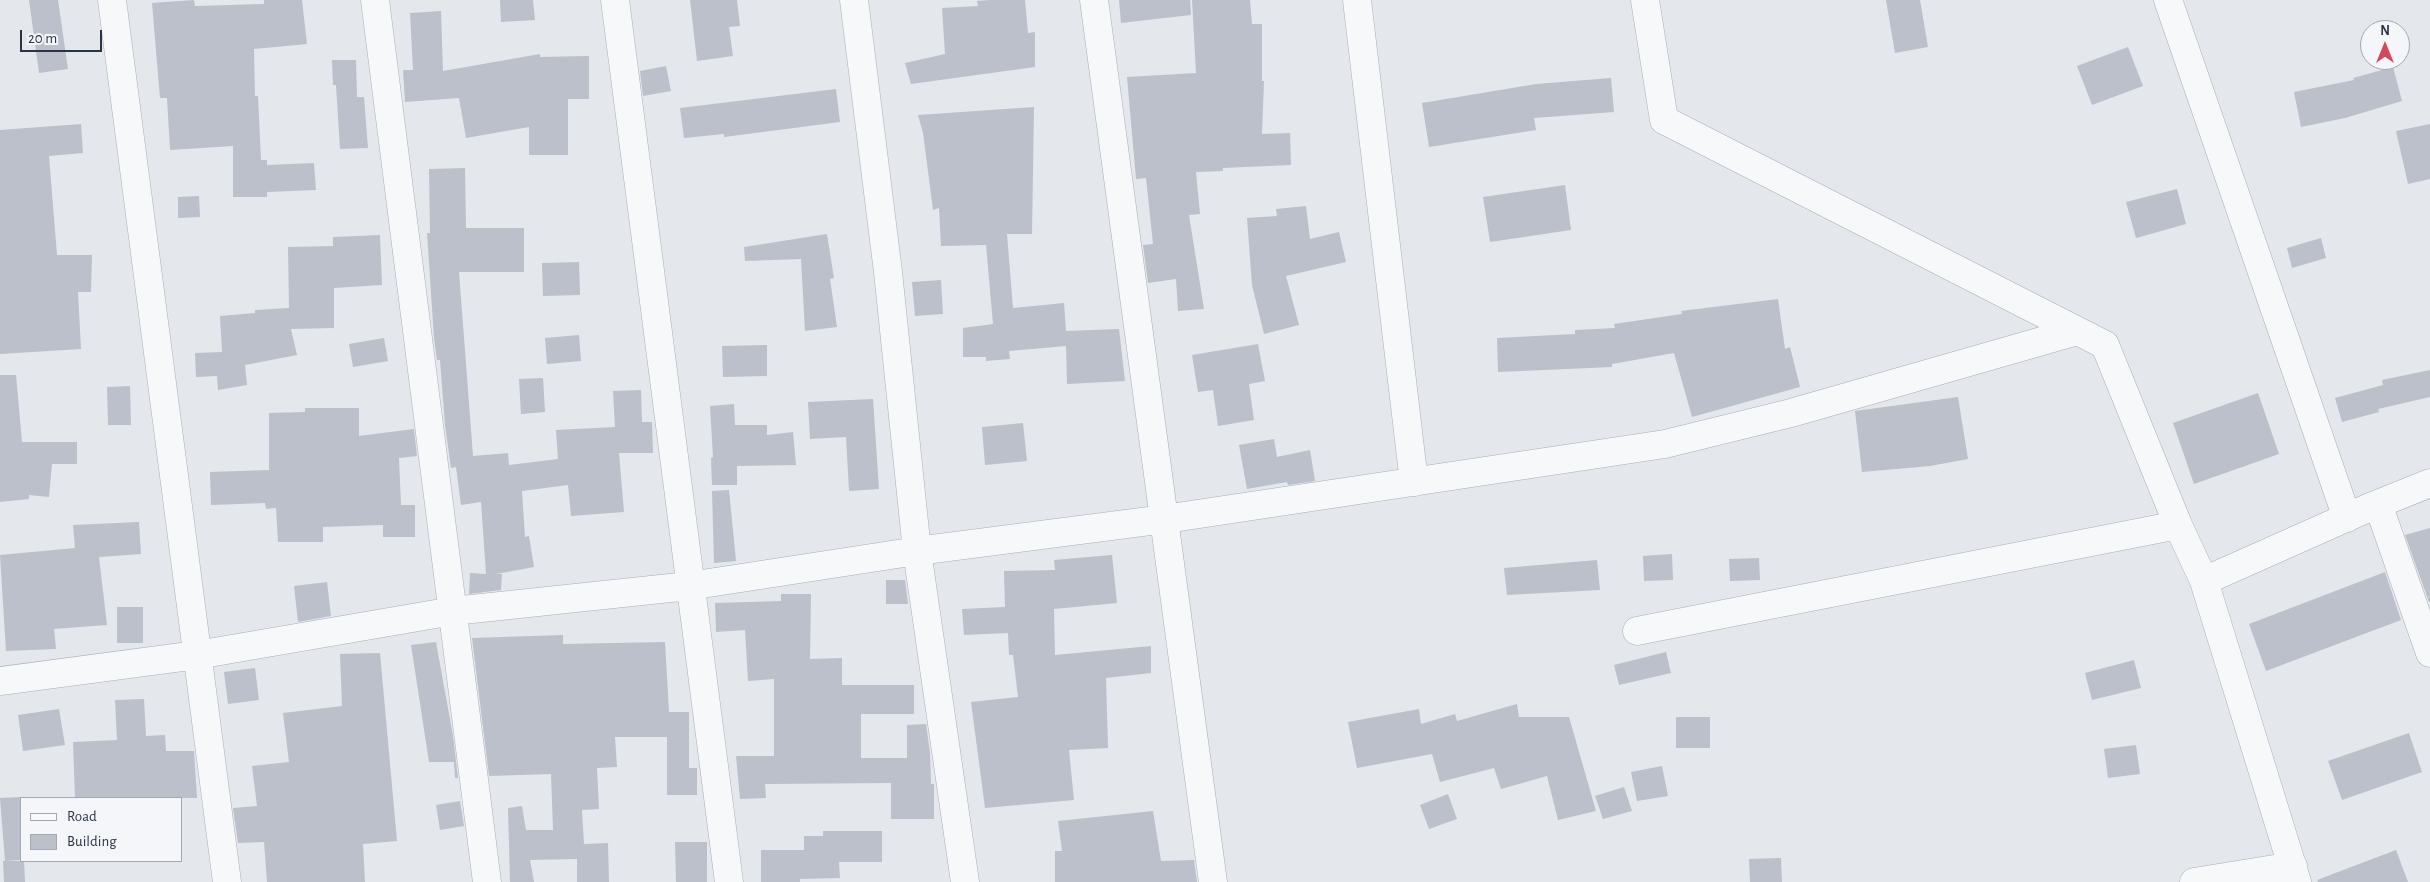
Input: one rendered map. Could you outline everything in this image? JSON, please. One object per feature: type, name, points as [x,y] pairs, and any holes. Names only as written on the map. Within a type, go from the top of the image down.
[{"type":"street","points":[[112,0],[227,882]]},
{"type":"street","points":[[375,0],[487,882]]},
{"type":"street","points":[[615,0],[689,586],[729,882]]},
{"type":"street","points":[[854,0],[888,272],[916,550],[965,882]]},
{"type":"street","points":[[1094,0],[1213,882]]},
{"type":"street","points":[[1357,0],[1414,482]]},
{"type":"street","points":[[1645,0],[1664,120],[2105,345],[2178,525],[2204,581],[2295,874],[2194,882]]},
{"type":"street","points":[[2168,0],[2346,518]]},
{"type":"street","points":[[0,681],[197,655],[452,611],[689,586],[916,550],[1165,519],[1665,444],[1791,413],[2077,331]]},
{"type":"street","points":[[2204,581],[2430,483]]},
{"type":"street","points":[[2378,504],[2430,653]]},
{"type":"street","points":[[1637,631],[2178,525]]},
{"type":"building","points":[[29,0],[58,0],[68,69],[39,73]]},
{"type":"building","points":[[194,0],[195,6],[264,4],[264,0],[302,0],[307,44],[254,49],[255,96],[258,96],[261,160],[267,160],[267,165],[314,163],[316,190],[267,192],[267,197],[233,197],[233,146],[170,150],[167,98],[160,98],[152,3]]},
{"type":"building","points":[[500,0],[533,0],[535,20],[501,22]]},
{"type":"building","points":[[690,0],[737,0],[740,26],[729,27],[733,56],[697,61]]},
{"type":"building","points":[[1025,0],[1028,33],[1035,32],[1035,67],[911,84],[905,63],[945,54],[942,8],[978,6],[977,1]]},
{"type":"building","points":[[1119,0],[1190,0],[1191,15],[1121,23]]},
{"type":"building","points":[[1192,0],[1250,0],[1252,24],[1262,24],[1262,81],[1264,81],[1262,134],[1290,133],[1291,165],[1223,168],[1223,171],[1196,172],[1200,214],[1189,215],[1204,309],[1178,311],[1176,279],[1148,283],[1143,245],[1153,244],[1146,178],[1136,179],[1127,77],[1196,73]]},
{"type":"building","points":[[1886,0],[1920,0],[1928,47],[1895,53]]},
{"type":"building","points":[[441,11],[443,71],[540,54],[540,57],[589,56],[589,99],[568,99],[568,155],[529,155],[529,127],[466,138],[459,98],[405,102],[403,70],[413,70],[410,13]]},
{"type":"building","points":[[2128,47],[2143,86],[2092,105],[2077,66]]},
{"type":"building","points":[[332,60],[356,60],[357,97],[364,97],[368,148],[340,149],[336,85],[333,85]]},
{"type":"building","points":[[666,66],[671,91],[643,96],[640,71]]},
{"type":"building","points":[[2382,70],[2394,70],[2402,101],[2345,118],[2301,127],[2294,92],[2354,80],[2353,78]]},
{"type":"building","points":[[1611,78],[1614,112],[1534,118],[1536,130],[1429,147],[1422,103],[1536,84]]},
{"type":"building","points":[[836,89],[840,122],[724,137],[724,134],[684,138],[680,108]]},
{"type":"building","points":[[1034,107],[1032,234],[1007,234],[1013,308],[1064,303],[1066,331],[1119,329],[1125,381],[1067,384],[1066,346],[1009,351],[1010,359],[986,361],[986,357],[963,357],[963,328],[993,324],[986,245],[941,246],[939,208],[933,210],[923,133],[918,115]]},
{"type":"building","points":[[81,124],[83,153],[49,156],[57,255],[92,255],[91,292],[78,292],[81,349],[0,354],[0,130]]},
{"type":"building","points":[[2430,124],[2430,179],[2408,184],[2396,131]]},
{"type":"building","points":[[465,168],[466,228],[524,228],[524,272],[459,272],[473,456],[508,453],[509,465],[558,459],[556,430],[615,427],[613,391],[641,390],[642,422],[652,422],[653,453],[619,453],[624,512],[571,516],[568,485],[522,491],[525,537],[529,536],[534,567],[496,574],[502,574],[501,590],[469,594],[470,573],[486,574],[481,502],[461,505],[456,467],[451,468],[445,425],[440,360],[437,360],[434,338],[427,233],[430,233],[429,169]]},
{"type":"building","points":[[1565,185],[1571,230],[1490,242],[1483,197]]},
{"type":"building","points":[[2177,189],[2186,224],[2136,238],[2126,202]]},
{"type":"building","points":[[199,196],[200,217],[178,218],[178,197]]},
{"type":"building","points":[[1306,206],[1310,239],[1339,232],[1346,262],[1286,276],[1299,325],[1264,334],[1252,285],[1247,218],[1277,216],[1276,209]]},
{"type":"building","points":[[827,234],[834,278],[830,279],[837,327],[805,331],[801,259],[745,261],[744,247]]},
{"type":"building","points":[[380,235],[382,285],[334,288],[334,328],[291,329],[297,355],[245,365],[247,385],[218,390],[217,376],[196,377],[195,353],[222,352],[220,316],[255,313],[255,310],[289,308],[288,247],[333,246],[333,237]]},
{"type":"building","points":[[2321,238],[2326,258],[2292,268],[2287,248]]},
{"type":"building","points":[[579,262],[580,295],[543,296],[542,263]]},
{"type":"building","points":[[941,280],[943,314],[915,316],[912,282]]},
{"type":"building","points":[[1778,299],[1785,349],[1790,347],[1800,387],[1692,417],[1674,353],[1612,364],[1612,367],[1498,372],[1497,338],[1575,334],[1575,330],[1615,328],[1614,324],[1682,314],[1681,311]]},
{"type":"building","points":[[579,335],[581,361],[547,364],[545,338]]},
{"type":"building","points":[[384,338],[388,361],[353,367],[349,344]]},
{"type":"building","points":[[1258,344],[1265,381],[1249,384],[1254,420],[1218,426],[1213,390],[1198,392],[1192,355]]},
{"type":"building","points":[[767,345],[767,376],[723,377],[722,346]]},
{"type":"building","points":[[2430,370],[2430,397],[2378,409],[2379,412],[2342,422],[2335,398],[2383,385],[2382,380]]},
{"type":"building","points":[[0,375],[16,375],[22,442],[77,442],[77,464],[52,464],[49,497],[29,495],[29,499],[0,502]]},
{"type":"building","points":[[543,378],[545,412],[521,414],[519,379]]},
{"type":"building","points":[[130,386],[131,425],[108,425],[107,387]]},
{"type":"building","points":[[2258,393],[2279,454],[2194,484],[2173,423]]},
{"type":"building","points":[[1958,397],[1968,459],[1930,466],[1862,472],[1855,411]]},
{"type":"building","points":[[873,399],[879,489],[849,491],[846,437],[810,439],[808,402]]},
{"type":"building","points":[[734,404],[735,425],[767,425],[767,435],[793,432],[796,465],[737,466],[737,485],[712,485],[711,458],[713,457],[710,406]]},
{"type":"building","points":[[305,408],[359,408],[359,436],[414,429],[417,456],[399,458],[401,505],[415,505],[415,537],[383,537],[383,525],[323,527],[323,542],[278,542],[276,508],[266,509],[265,503],[211,505],[210,472],[269,470],[269,413],[305,412]]},
{"type":"building","points":[[1023,423],[1027,461],[985,465],[982,427]]},
{"type":"building","points":[[1274,439],[1277,457],[1310,450],[1315,481],[1288,485],[1287,482],[1247,489],[1239,445]]},
{"type":"building","points":[[729,490],[736,561],[714,563],[712,491]]},
{"type":"building","points":[[139,522],[141,554],[99,557],[107,625],[54,629],[56,649],[6,651],[0,555],[75,548],[73,525]]},
{"type":"building","points":[[2430,528],[2430,602],[2429,602],[2405,535]]},
{"type":"building","points":[[1672,554],[1673,580],[1644,581],[1643,556]]},
{"type":"building","points":[[1112,555],[1117,603],[1054,609],[1055,655],[1151,646],[1151,673],[1106,678],[1108,748],[1069,750],[1074,800],[985,808],[971,702],[1018,697],[1013,655],[1009,655],[1008,633],[964,635],[962,609],[1005,607],[1004,571],[1055,570],[1054,560]]},
{"type":"building","points":[[1759,558],[1760,580],[1730,581],[1729,559]]},
{"type":"building","points":[[1597,560],[1600,590],[1507,595],[1504,568]]},
{"type":"building","points":[[2385,572],[2401,620],[2266,671],[2249,624]]},
{"type":"building","points":[[886,580],[905,580],[908,604],[886,604]]},
{"type":"building","points":[[327,582],[331,616],[298,622],[294,586]]},
{"type":"building","points":[[781,594],[811,594],[810,659],[842,658],[842,685],[914,685],[914,714],[861,714],[861,758],[907,758],[907,725],[926,724],[930,753],[931,784],[934,784],[934,819],[891,819],[891,783],[765,784],[766,798],[740,799],[736,756],[774,756],[774,679],[748,681],[745,630],[716,632],[715,603],[781,601]]},
{"type":"building","points":[[117,607],[143,607],[143,643],[117,643]]},
{"type":"building","points":[[563,635],[563,644],[665,642],[669,712],[689,712],[689,768],[697,768],[697,795],[667,795],[667,737],[615,737],[617,767],[597,768],[599,809],[582,810],[584,844],[608,843],[609,882],[577,882],[577,859],[530,860],[534,882],[510,882],[508,808],[522,806],[526,830],[553,830],[551,774],[489,776],[472,638]]},
{"type":"building","points":[[436,642],[453,736],[458,778],[455,778],[454,762],[429,762],[411,645]]},
{"type":"building","points":[[1666,652],[1671,673],[1619,685],[1614,665]]},
{"type":"building","points":[[380,653],[397,841],[363,844],[365,882],[267,882],[264,842],[238,843],[233,808],[257,806],[252,766],[289,762],[283,713],[342,706],[340,654]]},
{"type":"building","points":[[2134,660],[2141,688],[2092,700],[2085,673]]},
{"type":"building","points":[[255,668],[259,700],[228,704],[224,672]]},
{"type":"building","points":[[144,699],[146,736],[165,735],[166,751],[194,751],[197,798],[75,797],[73,742],[117,740],[115,700]]},
{"type":"building","points":[[1517,704],[1519,717],[1569,717],[1596,811],[1558,820],[1547,776],[1501,789],[1494,768],[1440,782],[1432,754],[1357,768],[1348,722],[1419,709],[1421,724],[1455,714],[1457,721]]},
{"type":"building","points":[[59,709],[65,745],[23,751],[18,715]]},
{"type":"building","points":[[1676,717],[1710,717],[1710,748],[1676,748]]},
{"type":"building","points":[[2409,733],[2422,772],[2342,800],[2328,761]]},
{"type":"building","points":[[2136,745],[2140,774],[2108,778],[2104,749]]},
{"type":"building","points":[[1662,766],[1668,796],[1637,801],[1631,772]]},
{"type":"building","points":[[1624,787],[1632,811],[1603,819],[1595,796]]},
{"type":"building","points":[[1448,794],[1457,819],[1429,829],[1420,805]]},
{"type":"building","points":[[20,797],[20,860],[5,861],[0,798]]},
{"type":"building","points":[[460,801],[464,826],[440,830],[436,805]]},
{"type":"building","points":[[1153,811],[1161,861],[1194,860],[1197,882],[1055,882],[1055,851],[1062,851],[1058,821]]},
{"type":"building","points":[[823,831],[882,831],[882,862],[839,862],[840,878],[800,879],[800,882],[761,882],[761,850],[804,850],[804,836],[823,836]]},
{"type":"building","points":[[675,842],[707,842],[707,882],[676,882]]},
{"type":"building","points":[[2396,850],[2408,882],[2318,882],[2317,880]]},
{"type":"building","points":[[1781,858],[1782,882],[1750,882],[1749,859]]},
{"type":"building","points":[[3,861],[24,862],[25,882],[4,882]]}]
